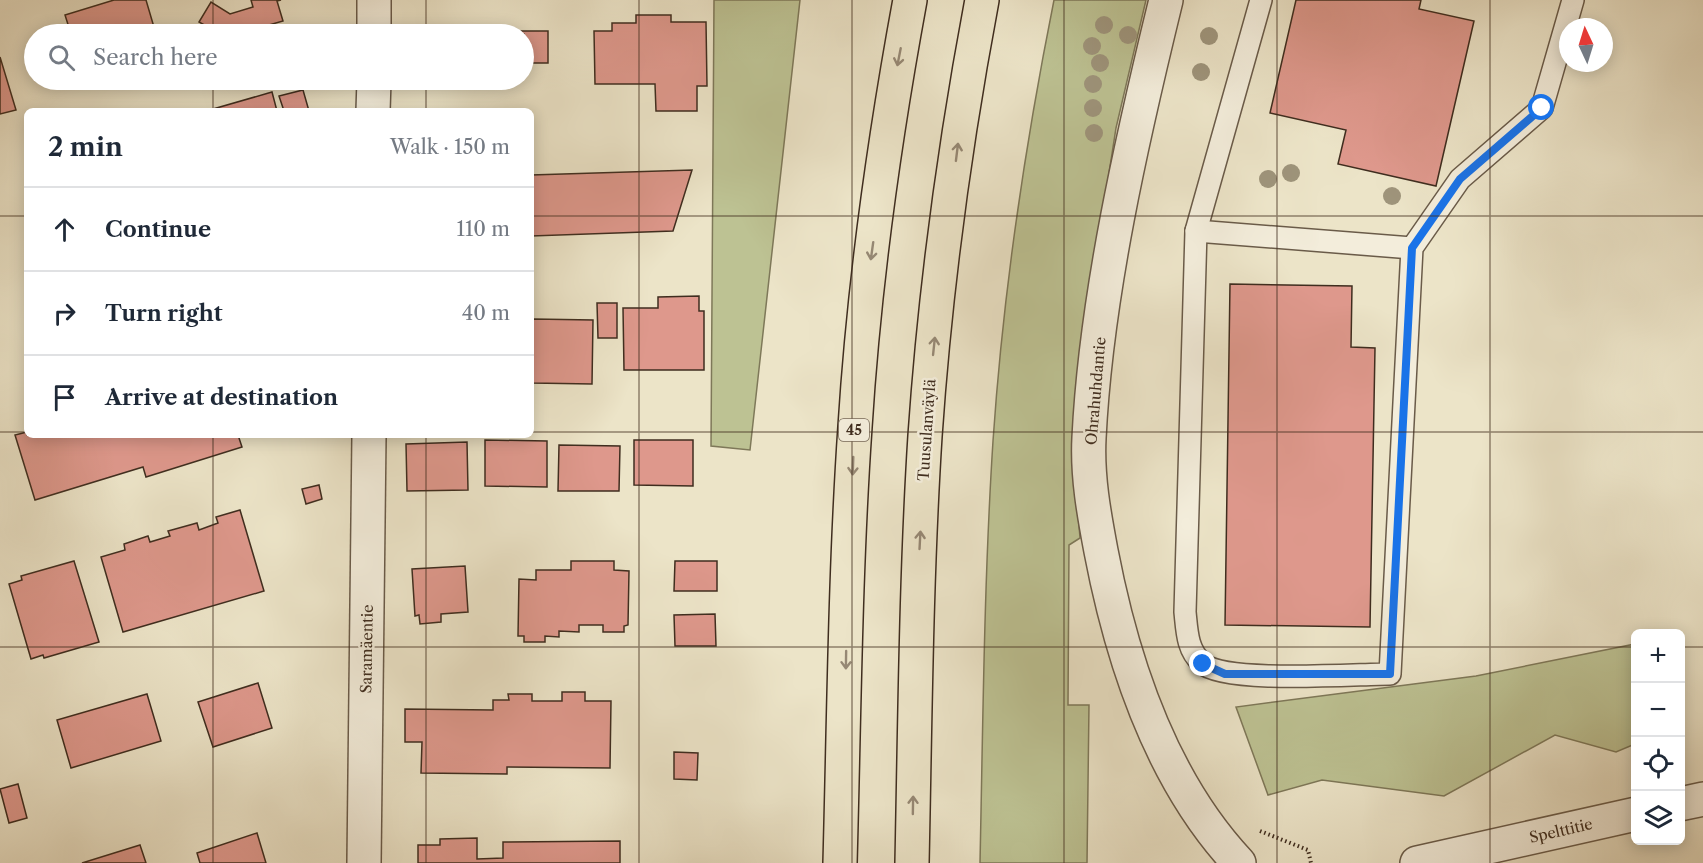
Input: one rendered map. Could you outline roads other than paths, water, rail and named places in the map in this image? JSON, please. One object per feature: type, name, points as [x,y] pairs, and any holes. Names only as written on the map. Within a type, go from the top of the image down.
[{"type":"highway","name":"45","points":[[840,863],[855,427],[869,268],[894,87],[910,0]]},
{"type":"highway","name":"Tuusulanväylä","points":[[912,863],[917,598],[925,435],[964,99],[982,0]]},
{"type":"highway","points":[[964,99],[995,0]]},
{"type":"street","points":[[374,0],[374,24]]},
{"type":"street","name":"Ohrahuhdantie","points":[[1166,0],[1144,89],[1109,272],[1089,440],[1093,509],[1123,647],[1150,720],[1179,777],[1212,832],[1239,863]]},
{"type":"street","points":[[373,108],[374,90]]},
{"type":"street","name":"Saramäentie","points":[[364,863],[369,438]]},
{"type":"street","points":[[1685,803],[1703,800]]},
{"type":"street","name":"Spelttitie","points":[[1417,863],[1631,815]]},
{"type":"lane","points":[[1261,0],[1196,231],[1185,612],[1189,645],[1203,664],[1225,674],[1390,674],[1412,248],[1460,179],[1542,108],[1573,0]]},
{"type":"lane","points":[[1196,231],[1412,248]]}]
